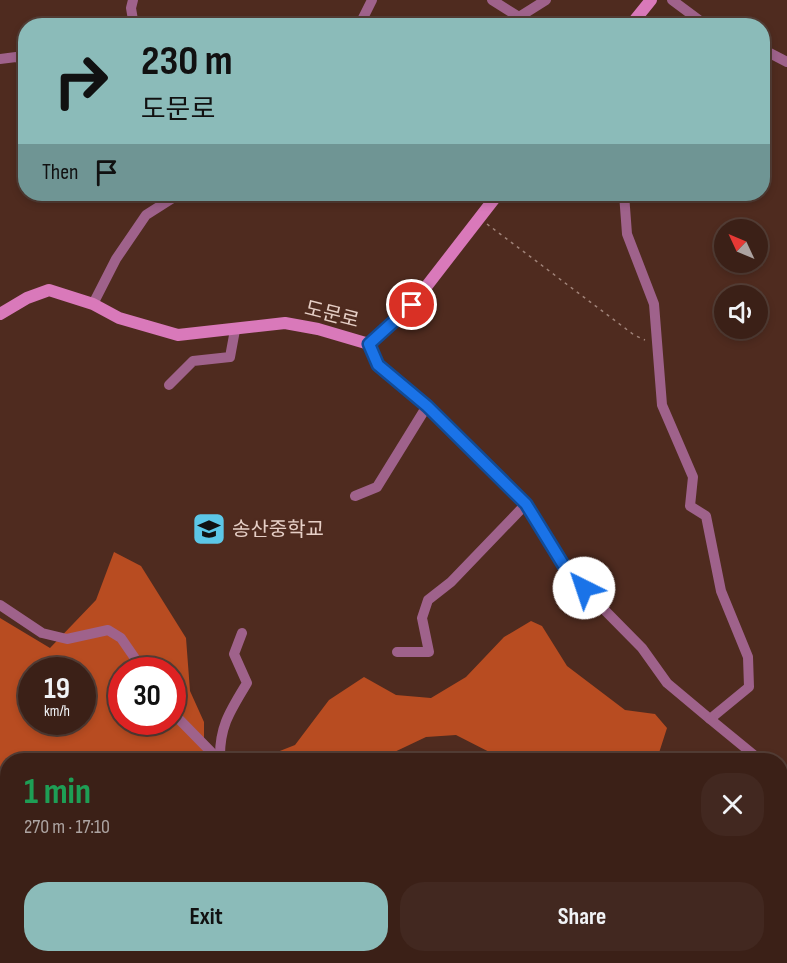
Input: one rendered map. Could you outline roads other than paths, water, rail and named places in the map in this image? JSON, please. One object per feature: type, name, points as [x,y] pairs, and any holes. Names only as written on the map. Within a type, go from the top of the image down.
[{"type":"street","points":[[133,0],[131,8],[133,18]]},
{"type":"street","points":[[363,18],[372,0]]},
{"type":"street","points":[[492,0],[514,18]]},
{"type":"street","points":[[522,18],[546,0]]},
{"type":"street","points":[[636,18],[651,0]]},
{"type":"street","points":[[672,0],[696,18]]},
{"type":"street","points":[[770,53],[787,62]]},
{"type":"street","points":[[0,59],[18,58]]},
{"type":"street","points":[[93,304],[116,259],[146,215],[168,201]]},
{"type":"street","name":"도문로","points":[[0,314],[27,298],[49,290],[93,304],[119,318],[178,335],[285,323],[318,329],[369,344],[412,305],[493,201]]},
{"type":"street","points":[[625,201],[627,234],[654,304],[662,405],[693,477],[690,506],[706,516],[721,591],[748,657],[748,687],[710,719]]},
{"type":"street","points":[[169,385],[193,361],[230,357],[235,330]]},
{"type":"street","points":[[369,344],[378,365],[427,406],[526,504],[569,574],[642,648],[667,684],[751,753]]},
{"type":"street","points":[[356,496],[377,487],[427,406]]},
{"type":"street","points":[[397,652],[429,652],[422,618],[428,600],[451,582],[526,504]]},
{"type":"street","points":[[0,606],[42,633],[68,639],[108,630],[120,638],[134,657]]},
{"type":"street","points":[[219,753],[219,738],[228,713],[247,683],[234,654],[242,633]]},
{"type":"street","points":[[186,726],[212,753]]},
{"type":"place","name":"송산중학교","points":[[209,529]]}]
